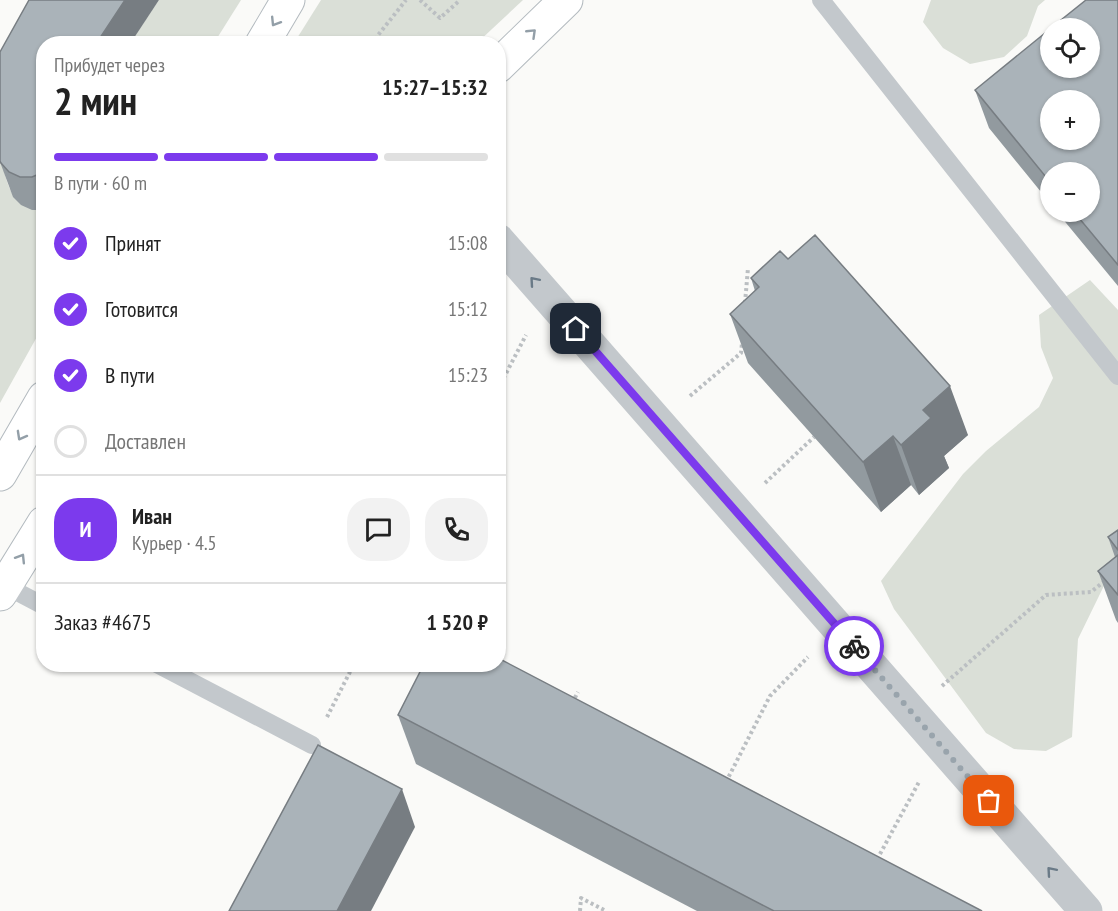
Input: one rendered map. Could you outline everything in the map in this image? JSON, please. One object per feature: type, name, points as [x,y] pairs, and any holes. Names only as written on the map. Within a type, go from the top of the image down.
[{"type":"main road","points":[[267,36],[288,0]]},
{"type":"main road","points":[[506,58],[566,0]]},
{"type":"main road","points":[[0,474],[36,412]]},
{"type":"main road","points":[[2,590],[36,536]]},
{"type":"street","points":[[506,249],[1086,911]]},
{"type":"lane","points":[[821,0],[1118,376]]},
{"type":"lane","points":[[2,590],[36,603]]},
{"type":"lane","points":[[172,672],[312,745]]},
{"type":"path","points":[[377,36],[406,0]]},
{"type":"path","points":[[420,0],[440,18],[460,0]]},
{"type":"path","points":[[744,310],[748,268]]},
{"type":"path","points":[[506,374],[528,331]]},
{"type":"path","points":[[690,396],[741,353],[742,342]]},
{"type":"path","points":[[765,483],[814,437]]},
{"type":"path","points":[[941,686],[1046,595],[1091,592],[1109,578]]},
{"type":"path","points":[[722,791],[770,696],[811,655]]},
{"type":"path","points":[[312,745],[350,672]]},
{"type":"path","points":[[568,711],[578,692]]},
{"type":"path","points":[[580,911],[581,898],[606,911]]},
{"type":"shaded area","points":[[159,0],[241,0],[218,36],[135,36]]},
{"type":"shaded area","points":[[321,0],[523,0],[484,36],[298,36]]},
{"type":"shaded area","points":[[931,0],[1045,0],[1038,6],[1027,36],[1004,57],[970,64],[943,48],[923,22]]},
{"type":"shaded area","points":[[0,156],[12,193],[23,205],[36,209],[36,339],[0,403]]},
{"type":"shaded area","points":[[1090,280],[1118,310],[1118,557],[1078,639],[1072,737],[1046,751],[1014,749],[986,733],[894,609],[881,581],[963,474],[986,451],[1039,407],[1053,378],[1041,347],[1039,315]]},
{"type":"building","points":[[29,0],[125,0],[101,36],[36,36],[36,175],[32,177],[20,177],[9,172],[0,161],[0,52]]},
{"type":"building","points":[[1086,0],[1118,0],[1118,265],[1082,222],[1100,222],[1100,162],[1040,162],[1040,170],[975,90],[1040,37],[1040,78],[1100,78],[1100,18],[1064,18]]},
{"type":"building","points":[[815,235],[950,386],[923,410],[931,418],[901,445],[893,436],[863,462],[730,314],[759,287],[751,278],[780,251],[788,259]]},
{"type":"building","points":[[1118,530],[1118,550],[1108,537]]},
{"type":"building","points":[[1118,555],[1118,595],[1098,571]]},
{"type":"building","points":[[506,662],[982,911],[774,911],[398,715],[420,672],[506,672]]},
{"type":"building","points":[[318,745],[402,789],[337,911],[229,911]]},
{"type":"way so far","points":[[854,646],[989,801]]},
{"type":"route","points":[[576,329],[854,646]]}]
